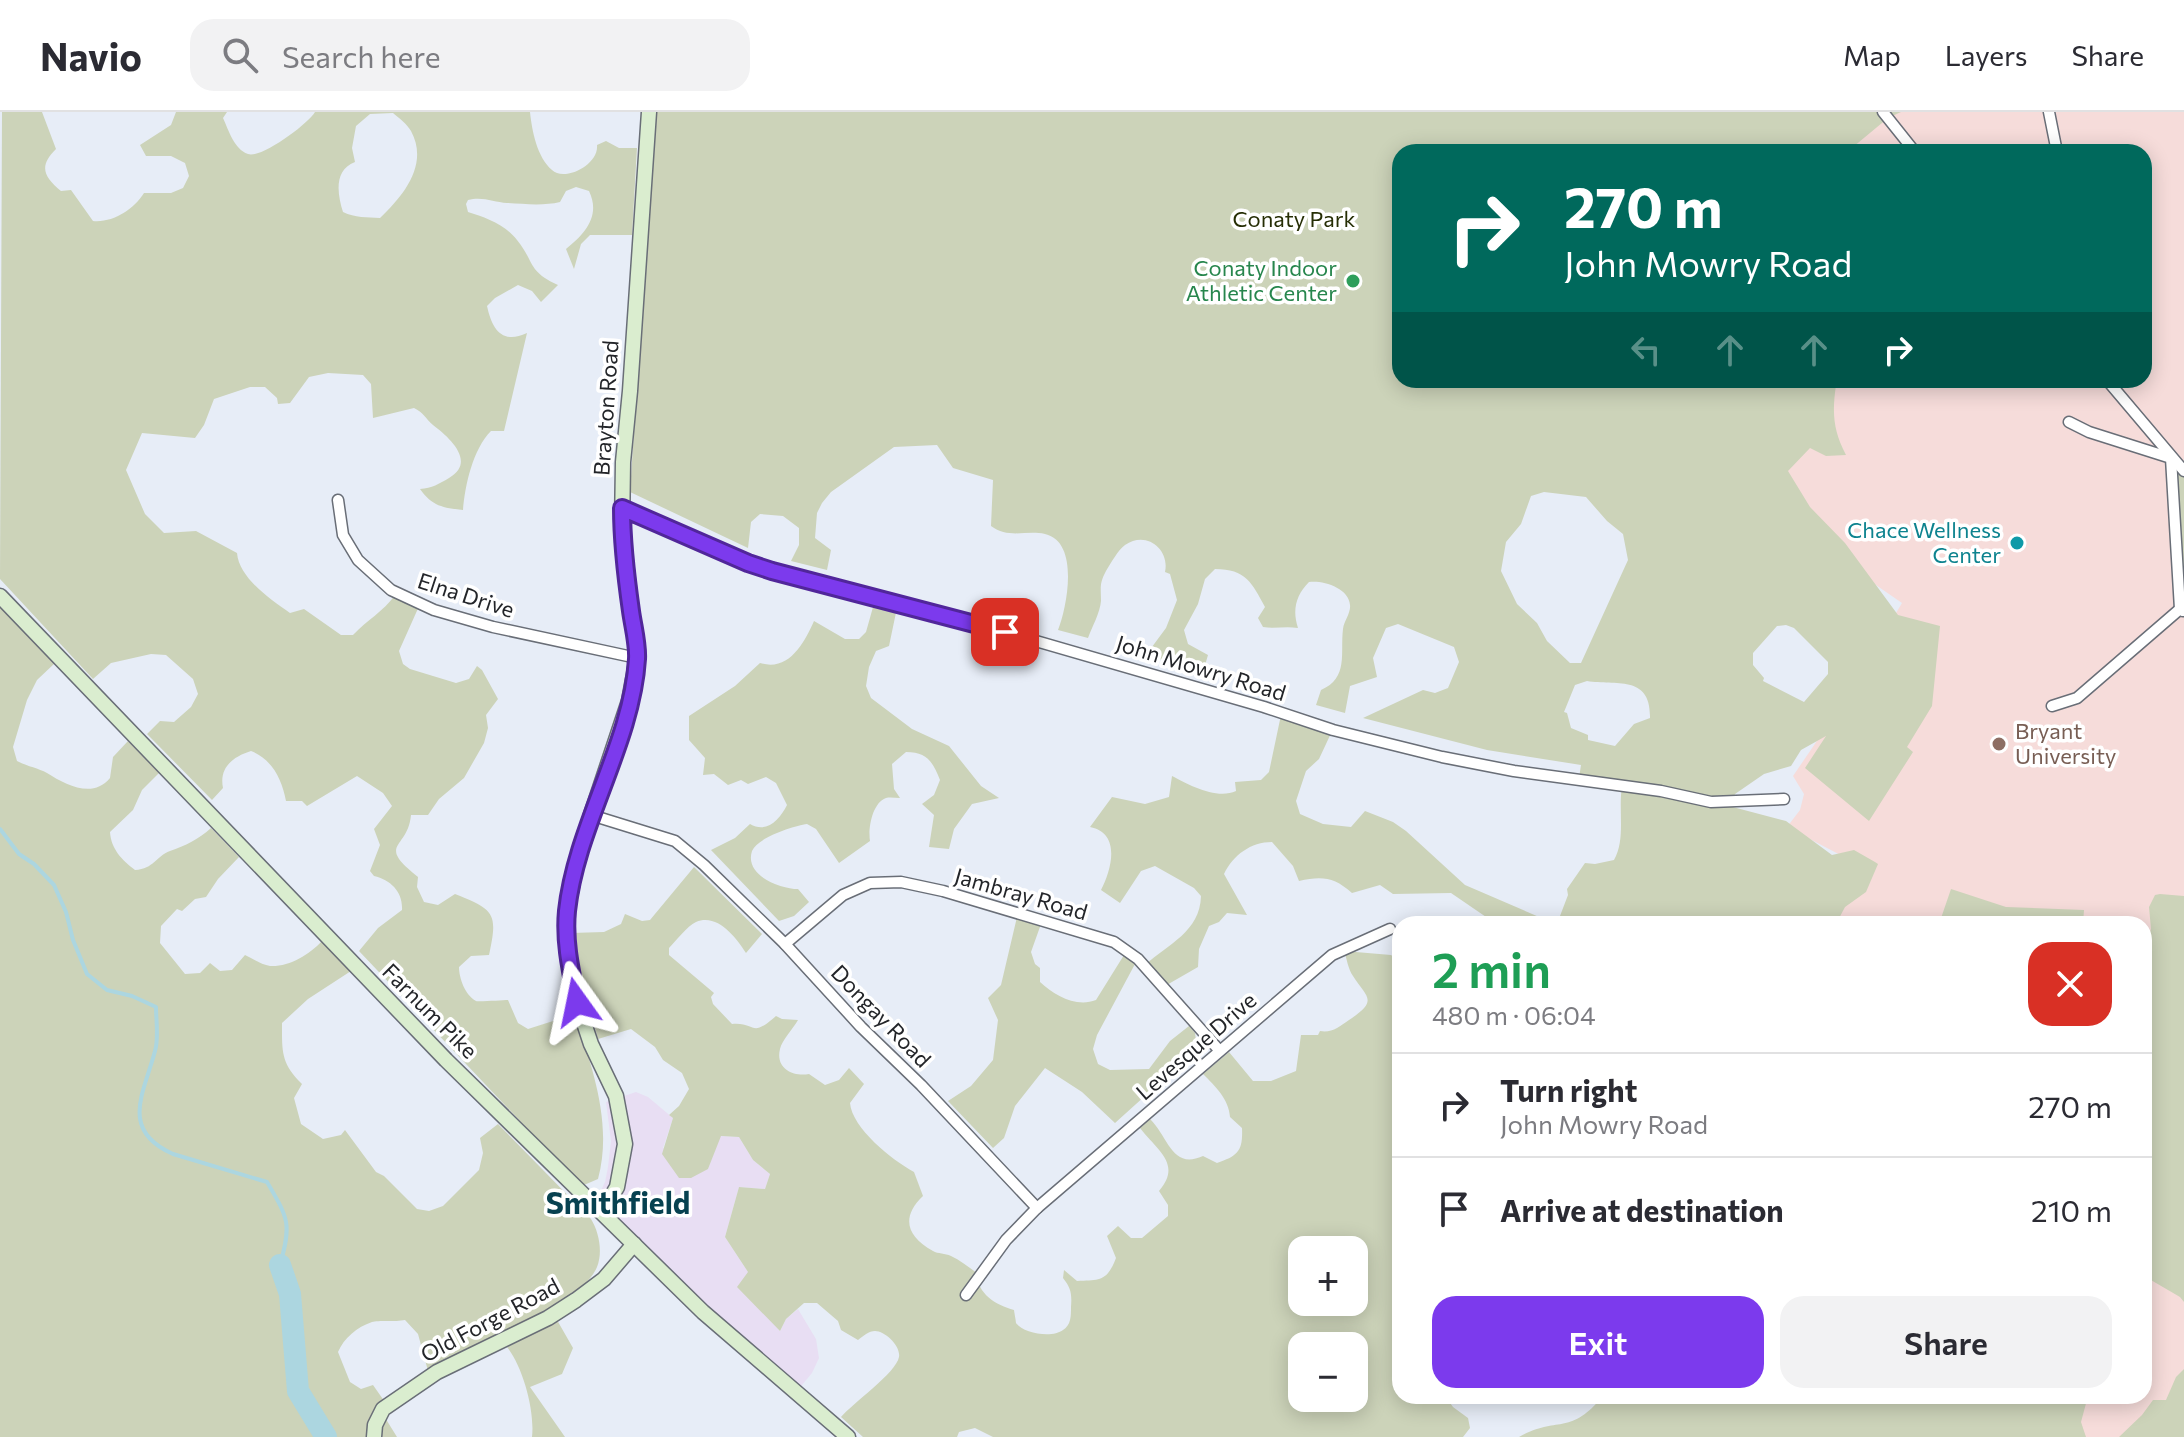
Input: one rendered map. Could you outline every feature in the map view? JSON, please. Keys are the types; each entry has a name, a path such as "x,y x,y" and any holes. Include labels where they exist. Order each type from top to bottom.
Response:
{"street":[{"name":"Brayton Road","path":"603,1211 617,1187 625,1144 616,1096 591,1044 577,1002 568,957 567,912 591,815 626,713 637,658 624,561 623,462 649,112"},
{"path":"1883,112 1909,144"},
{"path":"2049,112 2055,144"},
{"path":"2114,388 2184,471"},
{"path":"2069,422 2089,432 2171,458"},
{"path":"2052,706 2077,698 2182,611 2171,458"},
{"name":"Elna Drive","path":"338,500 343,535 358,560 391,590 434,610 493,627 637,658"},
{"name":"John Mowry Road","path":"622,508 748,563 795,579 1005,632 1348,734 1514,771 1661,791 1711,802 1784,799"},
{"name":"Farnum Pike","path":"0,596 435,1049 703,1312 848,1437"},
{"name":"Dongay Road","path":"591,815 675,841 704,865 785,944 1037,1208"},
{"name":"Jambray Road","path":"785,944 843,895 870,883 901,882 943,891 1114,942 1138,959 1219,1050"},
{"name":"Levesque Drive","path":"1037,1208 1332,955 1390,929"},
{"path":"966,1295 1006,1240 1037,1208"},
{"name":"Old Forge Road","path":"374,1437 378,1416 392,1403 437,1372 548,1318 576,1300 604,1279 634,1244"}],"shaded area":[{"name":"Bryant University","path":"1099,112 2184,112 2184,1430 2175,1437 1906,1437 1930,1404 2152,1404 2152,916 1824,916 1869,870 1787,827 1800,810 1804,794 1793,776 1836,713 1902,603 1693,459 1388,476"},
{"path":"636,1092 648,1097 673,1118 663,1148 708,1169 720,1136 739,1137 753,1160 770,1174 765,1189 739,1187 725,1237 780,1331 786,1319 798,1309 816,1339 819,1358 812,1373 797,1391 592,1209 605,1182 608,1167 611,1141 606,1102"}],"green space":[{"path":"2,112 42,112 56,149 45,166 47,176 61,191 71,190 93,221 108,220 122,214 144,193 171,193 183,188 189,176 185,163 171,156 146,156 140,145 171,125 176,112 227,112 223,118 230,134 239,148 248,154 273,146 315,112 530,112 539,151 552,170 564,174 587,165 597,145 606,141 619,148 637,148 632,235 590,235 581,244 574,269 566,249 589,224 593,208 589,191 576,187 566,191 560,202 547,204 478,199 468,200 466,204 468,212 507,230 536,270 558,285 541,302 532,291 518,285 487,306 492,322 500,333 511,337 527,333 504,431 491,431 479,447 468,479 463,510 438,505 420,489 439,484 457,472 461,465 458,450 414,408 373,418 371,384 363,375 328,373 309,377 290,403 278,404 277,398 265,387 250,387 214,399 195,438 142,433 126,470 145,514 164,533 196,531 237,553 243,571 250,580 290,613 304,609 341,635 353,635 396,594 420,604 399,651 403,664 456,683 469,679 477,666 482,670 498,699 486,715 488,728 484,743 464,778 439,799 428,815 411,815 396,852 405,866 418,877 417,887 424,902 438,905 455,894 478,904 490,915 493,930 489,955 471,956 459,967 463,986 472,998 476,1001 508,1000 518,1023 528,1029 575,1014 594,1075 602,1116 602,1158 598,1179 584,1185 575,1179 359,951 378,928 402,910 395,888 370,871 380,845 374,829 392,806 383,793 357,776 307,806 302,801 286,801 275,772 265,760 251,751 228,764 223,775 223,788 212,800 147,734 160,721 174,722 191,707 198,694 193,679 166,655 151,654 111,663 93,679 0,579","holes":["393,113 409,128 416,143 417,155 411,178 398,199 380,218 343,212 339,197 340,176 355,162 352,148 356,126 370,114"]},
{"name":"Conaty Park","path":"655,112 1901,112 1888,118 1857,144 1392,144 1392,388 1836,388 1835,421 1846,455 1826,456 1810,448 1788,471 1810,507 1845,543 1898,615 1940,626 1932,706 1907,747 1913,752 1869,821 1805,768 1826,736 1801,750 1791,766 1764,774 1735,794 1729,806 1786,821 1832,855 1854,850 1878,864 1866,892 1845,907 1840,916 1560,916 1568,895 1567,889 1585,863 1614,860 1618,852 1622,786 1579,778 1581,765 1487,750 1363,718 1423,690 1435,693 1448,688 1459,662 1454,647 1398,624 1386,628 1373,658 1377,677 1350,686 1345,713 1316,705 1321,690 1336,679 1339,672 1349,599 1328,584 1309,582 1296,603 1298,628 1263,627 1258,618 1265,607 1252,584 1234,572 1215,569 1205,579 1198,604 1184,630 1188,644 1208,655 1203,672 1146,655 1166,628 1177,600 1170,574 1165,572 1166,564 1160,549 1141,540 1125,545 1104,575 1098,615 1088,638 1058,630 1065,606 1068,576 1063,549 1056,539 1045,534 1004,532 991,526 993,480 953,468 937,445 894,447 831,492 817,513 815,538 831,550 827,570 791,561 799,545 799,528 783,516 760,514 751,522 748,548 630,492","holes":["1544,492 1586,497 1623,534 1628,560 1581,663 1570,663 1547,641 1537,623 1517,604 1501,571 1506,542 1521,524 1531,496","1777,626 1794,628 1828,662 1828,674 1804,702 1763,681 1764,678 1753,665 1753,653","1587,681 1620,683 1638,688 1645,694 1650,718 1634,724 1615,746 1588,740 1588,735 1571,728 1564,712 1575,685"]},
{"path":"2171,458 2184,471 2184,613"},
{"path":"875,600 898,603 889,646 876,651 869,667 866,686 871,698 912,729 949,746 981,786 999,798 972,804 954,829 949,849 929,847 934,815 922,804 934,795 940,780 928,759 906,752 892,764 894,789 900,798 888,798 877,805 872,817 870,841 839,863 816,829 807,824 777,833 761,841 752,851 753,867 759,874 774,884 798,889 809,902 794,916 779,921 711,850 735,838 750,824 762,827 772,824 787,805 776,783 766,777 748,784 741,780 728,785 714,774 703,775 705,758 689,740 689,716 735,686 760,663 779,663 794,654 814,621 845,639 859,639 866,632"},
{"path":"0,605 55,663 37,680 27,700 13,747 17,761 79,788 96,788 110,778 113,757 128,741 159,773 142,790 133,810 110,832 112,844 122,858 135,870 141,869 165,853 197,839 211,828 239,857 206,897 195,899 182,911 177,909 161,926 160,943 185,974 200,973 210,963 220,971 232,970 245,955 277,966 305,955 322,941 351,971 308,999 282,1023 284,1056 290,1070 302,1084 294,1098 301,1124 323,1139 341,1135 345,1130 376,1172 417,1209 429,1211 443,1206 479,1170 483,1153 480,1138 498,1124 594,1224 600,1255 597,1267 587,1282 547,1312 522,1326 428,1371 418,1334 405,1320 372,1322 347,1338 338,1352 350,1382 361,1389 373,1385 387,1405 384,1416 397,1437 0,1437"},
{"path":"1281,715 1333,729 1319,759 1306,771 1296,801 1300,814 1323,824 1351,827 1365,811 1393,822 1465,885 1537,916 1485,916 1451,893 1393,894 1380,885 1352,893 1327,879 1299,881 1293,866 1272,842 1257,844 1232,861 1224,874 1247,915 1227,913 1219,922 1209,926 1199,949 1198,967 1165,986 1145,965 1189,928 1195,919 1201,896 1194,888 1155,866 1141,871 1120,903 1101,890 1111,862 1110,844 1106,836 1090,827 1112,797 1145,804 1169,797 1172,776 1220,794 1236,791 1235,782 1261,780 1269,772"},
{"path":"694,867 762,934 746,953 726,928 704,920 685,930 669,948 669,955 714,993 711,997 713,1004 732,1024 757,1028 776,1016 798,1020 780,1049 780,1062 787,1070 809,1074 825,1085 839,1080 849,1068 864,1084 850,1103 858,1123 895,1160 914,1172 923,1196 911,1211 912,1233 933,1251 949,1255 977,1273 984,1293 994,1302 1014,1310 1016,1323 1020,1327 1046,1334 1063,1330 1070,1320 1071,1295 1063,1278 1064,1270 1077,1281 1102,1278 1116,1258 1107,1236 1118,1226 1131,1238 1142,1238 1168,1216 1168,1205 1159,1191 1166,1181 1168,1165 1140,1128 1150,1119 1172,1150 1184,1159 1203,1156 1217,1163 1230,1158 1240,1147 1242,1128 1230,1117 1224,1099 1203,1074 1229,1052 1253,1081 1271,1081 1296,1071 1301,1035 1318,1035 1320,1031 1335,1029 1367,1003 1366,994 1350,970 1344,951 1391,955 1392,1404 1451,1404 1468,1418 1470,1428 1463,1437 993,1437 975,1428 959,1432 957,1437 863,1437 841,1417 896,1364 899,1353 895,1344 875,1331 858,1340 841,1330 838,1321 817,1303 804,1303 786,1319 780,1331 737,1287 748,1272 725,1237 739,1187 765,1189 770,1174 753,1160 739,1137 721,1136 708,1169 691,1178 679,1178 662,1154 673,1118 669,1115 679,1106 689,1089 682,1073 663,1060 655,1047 631,1029 598,1039 571,933 604,932 621,924 625,914 642,921 650,920"},
{"path":"1951,889 2006,907 2084,910 2084,916 1942,916"},
{"path":"2155,895 2184,896 2184,1302 2152,1281 2152,916 2149,907"},
{"path":"1017,917 1041,924 1031,952 1040,968 1040,982 1066,999 1081,1002 1096,1000 1124,955 1135,964 1097,1035 1093,1049 1098,1064 1110,1070 1149,1069 1170,1041 1189,1026 1195,1033 1197,1049 1115,1123 1082,1092 1045,1068 1015,1106 1004,1138 993,1148 948,1101 971,1086 993,1060 998,1020 988,998 1001,985"},
{"path":"557,1320 573,1348 562,1374 530,1387 565,1437 532,1437 527,1390 507,1347"},
{"path":"2184,1369 2184,1437 2119,1437 2153,1400 2166,1400 2176,1377"},
{"path":"1596,1404 2086,1404 2081,1422 2086,1437 1519,1437 1572,1421"}],"waterway":[{"path":"0,829 19,854 34,864 54,885 87,974 107,990 132,996 156,1007 156,1046 140,1109 146,1134 173,1154 267,1182 286,1221 286,1239 280,1265"},
{"path":"280,1265 290,1294 298,1391 326,1437"}],"place":[{"name":"Conaty Indoor Athletic Center","path":"1353,281"},
{"name":"Chace Wellness Center","path":"2017,543"},
{"name":"Bryant University","path":"1999,744"}],"district":[{"name":"Smithfield","path":"618,1204"}],"route":[{"path":"577,1002 568,957 567,912 591,815 629,701 637,658 624,561 622,508 748,563 795,579 1005,632"}]}
